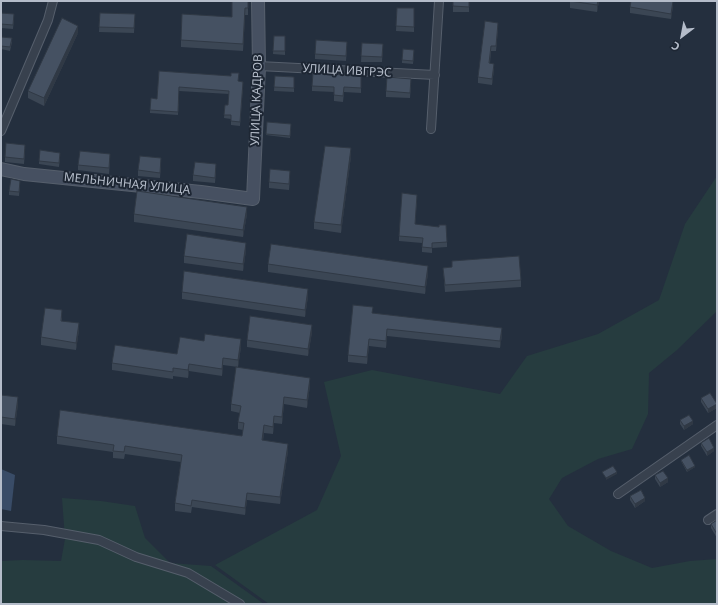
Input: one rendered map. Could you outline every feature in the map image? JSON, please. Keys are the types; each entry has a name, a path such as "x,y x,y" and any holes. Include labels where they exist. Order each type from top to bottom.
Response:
{"street":[{"path":"1,131 48,20 53,1"},
{"name":"УЛИЦА КАДРОВ","path":"253,199 259,66 258,1"},
{"path":"431,129 439,1"},
{"name":"УЛИЦА ИВГРЭС","path":"259,66 435,75"},
{"name":"МЕЛЬНИЧНАЯ УЛИЦА","path":"1,169 24,174 201,192 253,199"},
{"path":"618,494 717,425"},
{"path":"708,520 717,514"},
{"path":"1,526 44,530 99,540 136,557 188,574 240,604"}],"green space":[{"path":"717,176 717,311 677,350 649,373 648,414 632,449 598,459 562,478 549,499 568,526 611,551 652,568 690,561 717,559 717,604 269,604 215,565 317,510 341,456 324,382 372,370 500,394 527,356 598,334 659,300 685,224"},
{"path":"62,498 101,501 135,506 145,538 170,563 211,566 264,604 1,604 1,561 61,561 65,539"}],"water":[{"path":"1,469 15,475 11,511 1,509"}],"building":[{"path":"232,1 248,1 248,8 245,8 243,44 181,40 182,14 232,17"},
{"path":"453,1 469,1 469,7 453,6"},
{"path":"570,1 598,1 597,5"},
{"path":"631,1 673,1 671,14 630,7"},
{"path":"397,8 414,8 414,27 396,26"},
{"path":"1,13 14,14 13,25 1,24"},
{"path":"100,13 135,14 134,28 99,27"},
{"path":"62,18 78,26 44,98 28,91"},
{"path":"485,21 498,23 496,46 491,46 489,63 494,64 492,79 478,77"},
{"path":"274,36 285,36 285,51 273,51"},
{"path":"1,37 12,38 10,47 1,46"},
{"path":"316,40 347,42 346,56 315,54"},
{"path":"362,43 383,44 382,57 361,56"},
{"path":"403,49 414,50 413,61 402,60"},
{"path":"159,71 231,76 231,73 239,73 238,81 243,82 240,122 231,121 231,115 224,115 225,105 228,105 229,91 179,87 178,112 150,110 151,98 157,99"},
{"path":"313,73 361,76 361,88 344,87 343,96 334,95 334,87 312,86"},
{"path":"275,76 294,77 294,88 274,87"},
{"path":"387,77 411,79 410,93 386,91"},
{"path":"267,122 291,124 290,136 266,134"},
{"path":"6,143 25,145 24,159 5,157"},
{"path":"325,146 351,148 341,225 314,222"},
{"path":"40,150 60,153 59,163 39,161"},
{"path":"80,151 110,154 109,168 78,165"},
{"path":"140,156 161,158 160,173 138,170"},
{"path":"195,162 216,164 215,178 193,175"},
{"path":"270,169 290,171 289,184 269,182"},
{"path":"11,179 20,181 19,192 9,191"},
{"path":"137,191 247,207 243,230 134,214"},
{"path":"402,193 417,195 415,224 439,227 439,225 446,225 447,242 432,243 432,248 422,247 423,238 399,236"},
{"path":"187,234 246,243 243,264 184,256"},
{"path":"271,244 428,266 425,287 268,264"},
{"path":"519,256 521,280 445,285 443,268 452,267 452,261"},
{"path":"184,271 308,289 305,310 182,292"},
{"path":"353,305 373,307 372,313 502,328 500,341 387,329 386,341 369,339 367,357 348,355"},
{"path":"45,308 62,310 61,321 79,323 76,343 41,337"},
{"path":"250,316 312,325 308,349 247,340"},
{"path":"205,334 241,339 238,360 223,358 222,369 189,364 188,370 173,368 173,372 112,363 115,345 177,354 180,337 204,341"},
{"path":"236,367 310,378 307,400 284,397 282,417 274,416 273,427 264,425 262,440 288,444 280,497 247,493 245,508 192,500 191,506 175,503 182,455 125,446 124,452 113,451 114,445 57,436 60,410 242,436 244,423 238,422 241,406 231,404"},
{"path":"710,393 717,404 708,409 701,398"},
{"path":"1,395 18,397 15,419 1,417"},
{"path":"689,415 693,421 684,426 680,420"},
{"path":"709,438 714,448 707,452 701,443"},
{"path":"689,455 695,466 687,470 681,460"},
{"path":"613,466 617,472 606,478 602,472"},
{"path":"663,471 668,478 660,483 655,475"},
{"path":"641,490 645,498 635,504 630,496"},
{"path":"717,520 717,534 711,524"}]}
